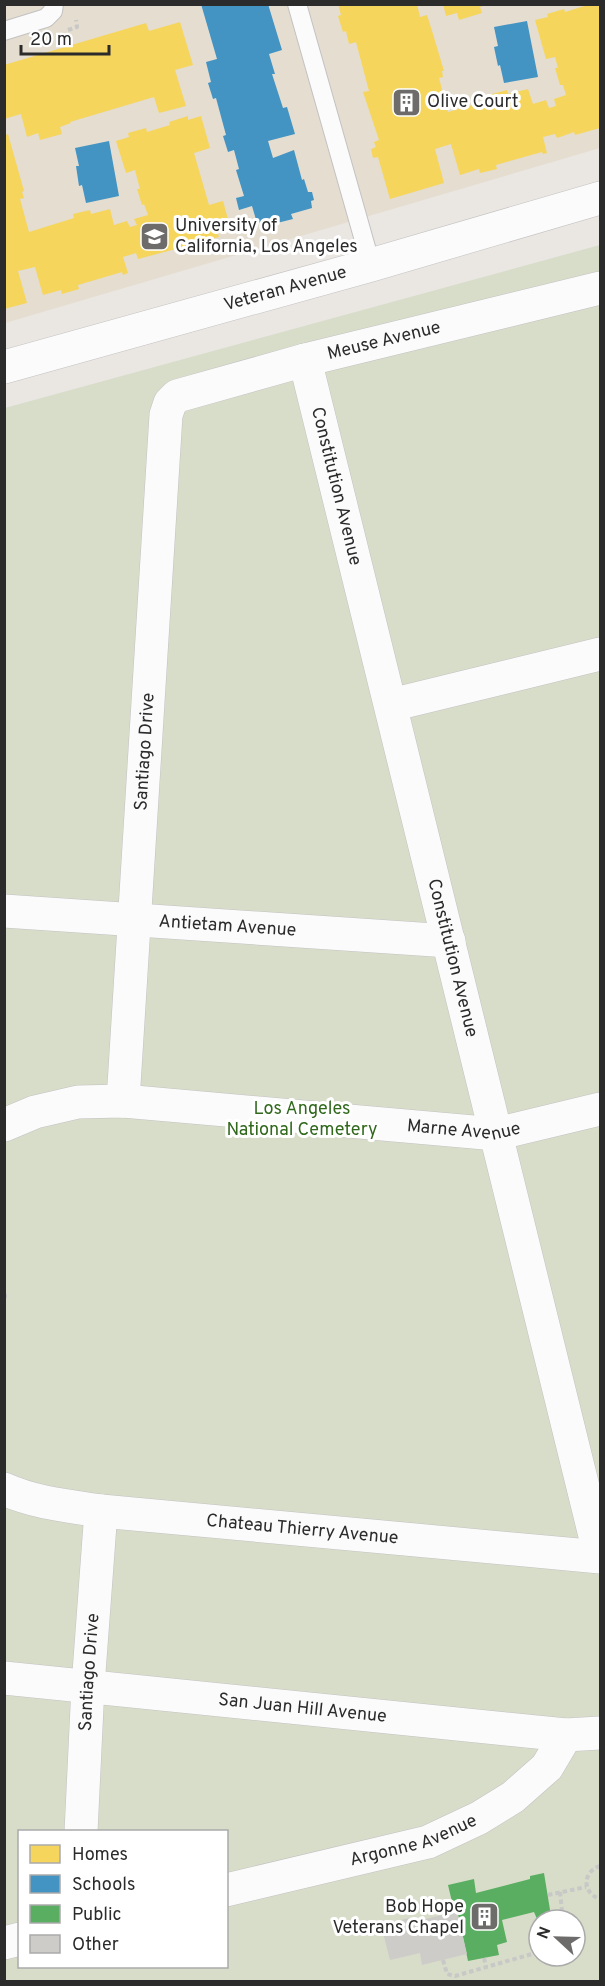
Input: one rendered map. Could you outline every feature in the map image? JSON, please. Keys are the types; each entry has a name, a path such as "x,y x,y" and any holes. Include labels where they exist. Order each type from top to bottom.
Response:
{"street":[{"name":"Veteran Avenue","path":"4,367 371,265 600,198"},
{"name":"Meuse Avenue","path":"170,403 177,396 305,360 600,288"},
{"name":"Constitution Avenue","path":"305,360 600,1557"},
{"name":"Santiago Drive","path":"123,1101 166,415 170,403"},
{"path":"391,705 600,654"},
{"name":"Antietam Avenue","path":"4,911 448,941"},
{"name":"Marne Avenue","path":"4,1125 35,1112 78,1102 123,1101 496,1134 600,1109"},
{"name":"Chateau Thierry Avenue","path":"4,1489 46,1503 101,1511 600,1557"},
{"name":"Santiago Drive","path":"81,1830 88,1686 101,1511"},
{"name":"San Juan Hill Avenue","path":"4,1678 566,1735 600,1733"},
{"name":"Argonne Avenue","path":"228,1890 428,1842 479,1818 513,1797 547,1767 566,1735"}],"lane":[{"path":"4,31 46,18 53,11 54,4"},
{"path":"297,4 371,265"}],"path":[{"path":"600,1866 587,1876 586,1887 593,1896 600,1899"},
{"path":"548,1895 586,1887"},
{"path":"560,1892 562,1908"},
{"path":"443,1960 451,1976 527,1955"},
{"path":"484,1958 486,1967"}],"shaded area":[{"name":"University of California, Los Angeles","path":"5,5 600,5 600,148 5,323"}],"green space":[{"name":"Los Angeles National Cemetery","path":"600,245 600,1981 5,1982 5,408"}],"building: Homes":[{"name":"Olive Court","path":"338,4 417,4 420,17 427,15 444,71 442,71 443,77 439,78 448,112 493,99 492,94 507,90 508,94 528,89 533,104 546,100 549,108 556,106 554,99 566,95 555,68 558,68 555,57 546,59 535,20 548,17 547,14 564,9 565,12 591,4 600,4 600,128 575,135 574,132 557,138 555,134 543,137 547,153 542,152 496,165 497,169 480,173 479,169 460,175 451,144 435,149 444,183 390,199 378,157 373,158 371,149 376,147 374,142 379,140 363,92 369,91 356,42 349,44 346,31 343,32 338,16 341,15"},
{"path":"443,4 485,5 480,7 482,13 459,20 457,13 446,16"},
{"path":"180,22 193,65 175,70 186,106 159,113 154,97 70,122 60,127 62,134 40,140 38,133 27,137 21,114 4,119 4,65 146,23 149,31"},
{"path":"188,116 188,120 201,116 210,148 194,153 209,205 223,201 231,230 218,234 219,237 199,242 200,246 185,251 183,247 138,259 136,253 123,257 128,273 123,275 122,272 78,285 79,289 62,294 61,290 43,295 35,267 18,271 27,303 4,309 4,135 8,134 24,191 22,192 24,198 20,199 29,232 74,218 73,214 90,210 91,214 110,209 114,225 127,221 130,227 137,225 134,219 148,215 137,189 140,189 135,170 126,173 116,141 129,137 128,133 146,128 147,132 170,125 169,122"}],"building: Schools":[{"path":"201,4 268,4 282,50 269,54 275,74 272,74 283,108 287,107 295,134 268,141 273,158 294,150 302,180 304,179 308,192 312,192 314,200 311,201 312,208 291,214 293,219 277,223 275,218 257,223 252,206 239,210 236,198 244,196 236,170 239,169 234,150 228,152 216,98 213,99 208,83 211,82 206,62 217,59"},
{"path":"527,21 538,77 504,83 494,47 498,46 494,27"},
{"path":"109,141 119,196 86,203 82,185 79,186 76,166 79,166 75,148"}],"building: Public":[{"name":"Bob Hope Veterans Chapel","path":"544,1873 550,1908 527,1908 527,1914 502,1920 507,1942 497,1945 499,1955 468,1961 456,1905 453,1906 448,1885 474,1879 476,1893 530,1879 530,1876"}],"building: Other":[{"path":"457,1911 467,1954 422,1965 420,1953 390,1960 381,1925 413,1917 414,1922"}],"place":[{"name":"Olive Court","path":"406,102"},
{"name":"University of California, Los Angeles","path":"154,236"},
{"name":"Bob Hope Veterans Chapel","path":"485,1917"}]}
